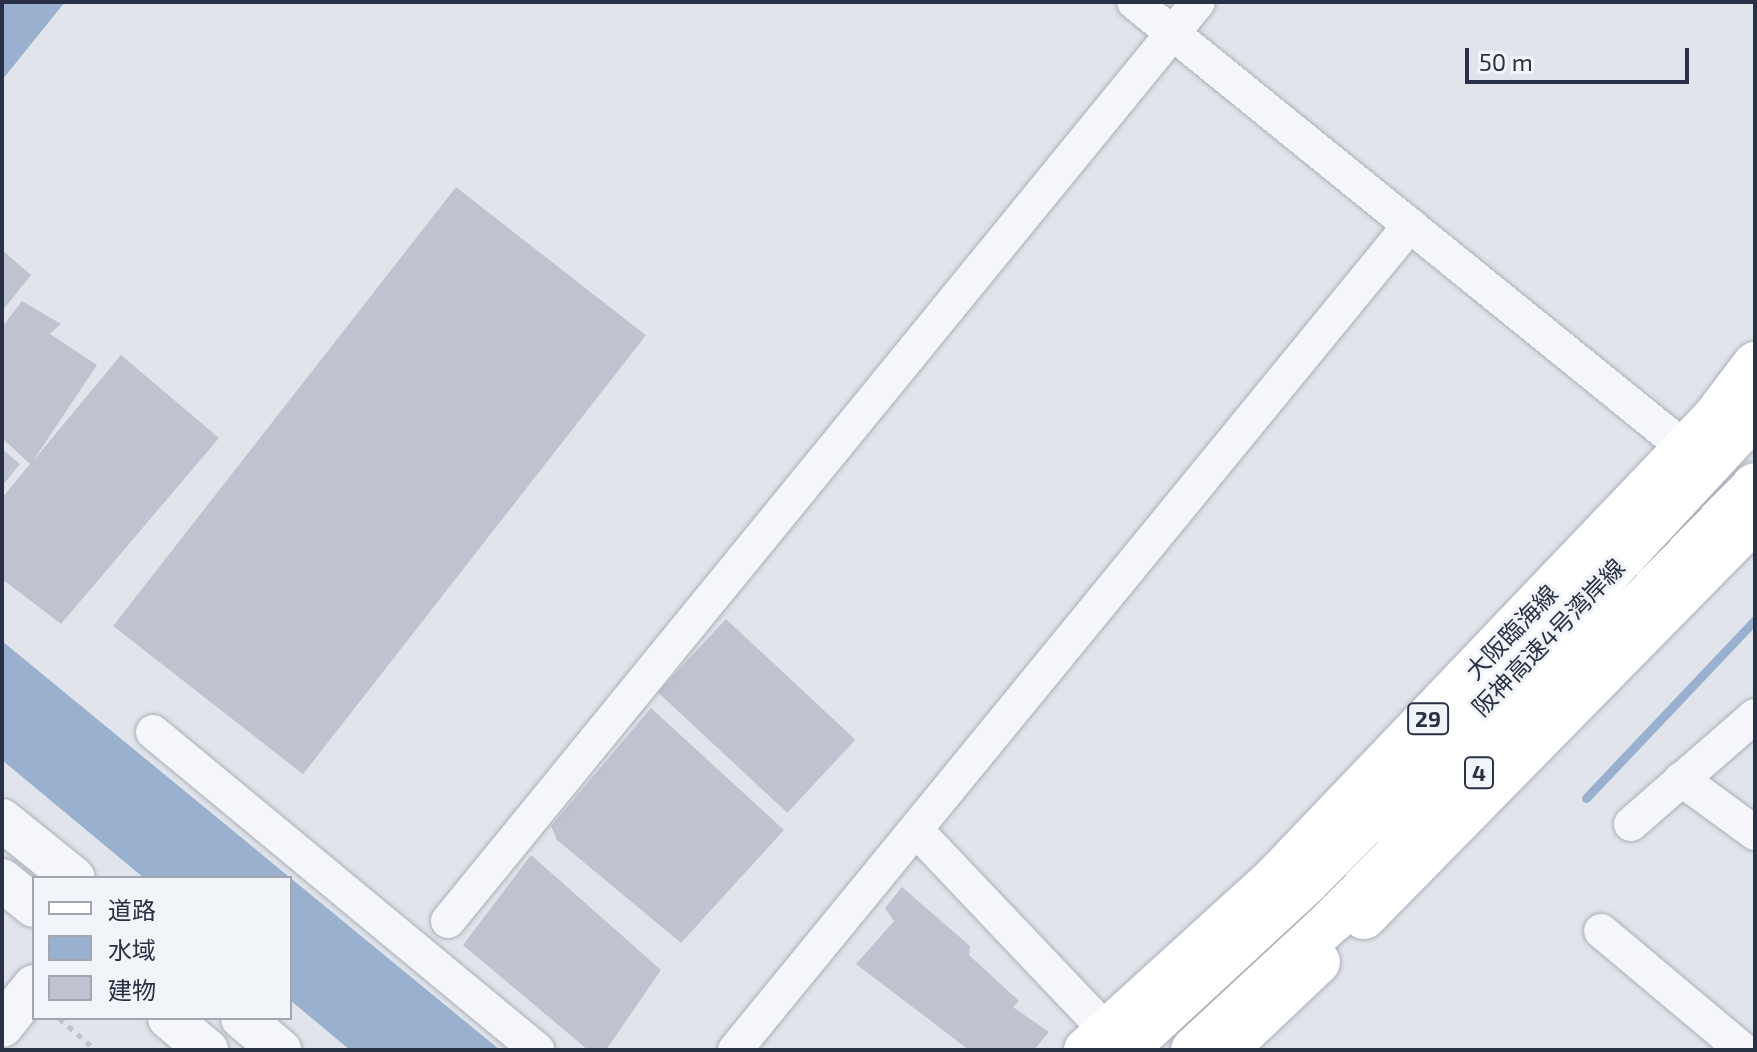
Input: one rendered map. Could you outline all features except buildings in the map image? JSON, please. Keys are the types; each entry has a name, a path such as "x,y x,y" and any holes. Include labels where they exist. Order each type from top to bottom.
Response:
{"main road":[{"path":"1697,438 1755,364"},
{"name":"大阪臨海線","path":"1106,1044 1273,880 1697,438 1755,373"},
{"name":"阪神高速4号湾岸線","path":"1106,1044 1307,882 1498,691 1755,415"},
{"name":"阪神高速4号湾岸線","path":"1193,1050 1510,742 1755,485"},
{"path":"1225,1050 1435,848 1755,519"}],"street":[{"path":"1134,2 1410,225 1697,438"},
{"path":"448,921 1198,2"},
{"path":"735,1050 1410,225"},
{"path":"1631,824 1755,716"},
{"path":"153,732 537,1050"},
{"path":"1681,779 1755,833"},
{"path":"2,820 72,876"},
{"path":"916,830 1106,1044"},
{"path":"2,880 32,904"},
{"path":"1601,931 1743,1050"},
{"path":"2,1026 32,988"},
{"path":"171,1020 207,1050"},
{"path":"244,1020 280,1050"}],"path":[{"path":"61,1020 96,1050"}],"water":[{"path":"2,2 65,2 2,80"},
{"path":"2,641 288,876 142,876 2,760"},
{"path":"292,879 500,1050 350,1050 292,1002"}],"waterway":[{"path":"1586,798 1755,620"}]}
